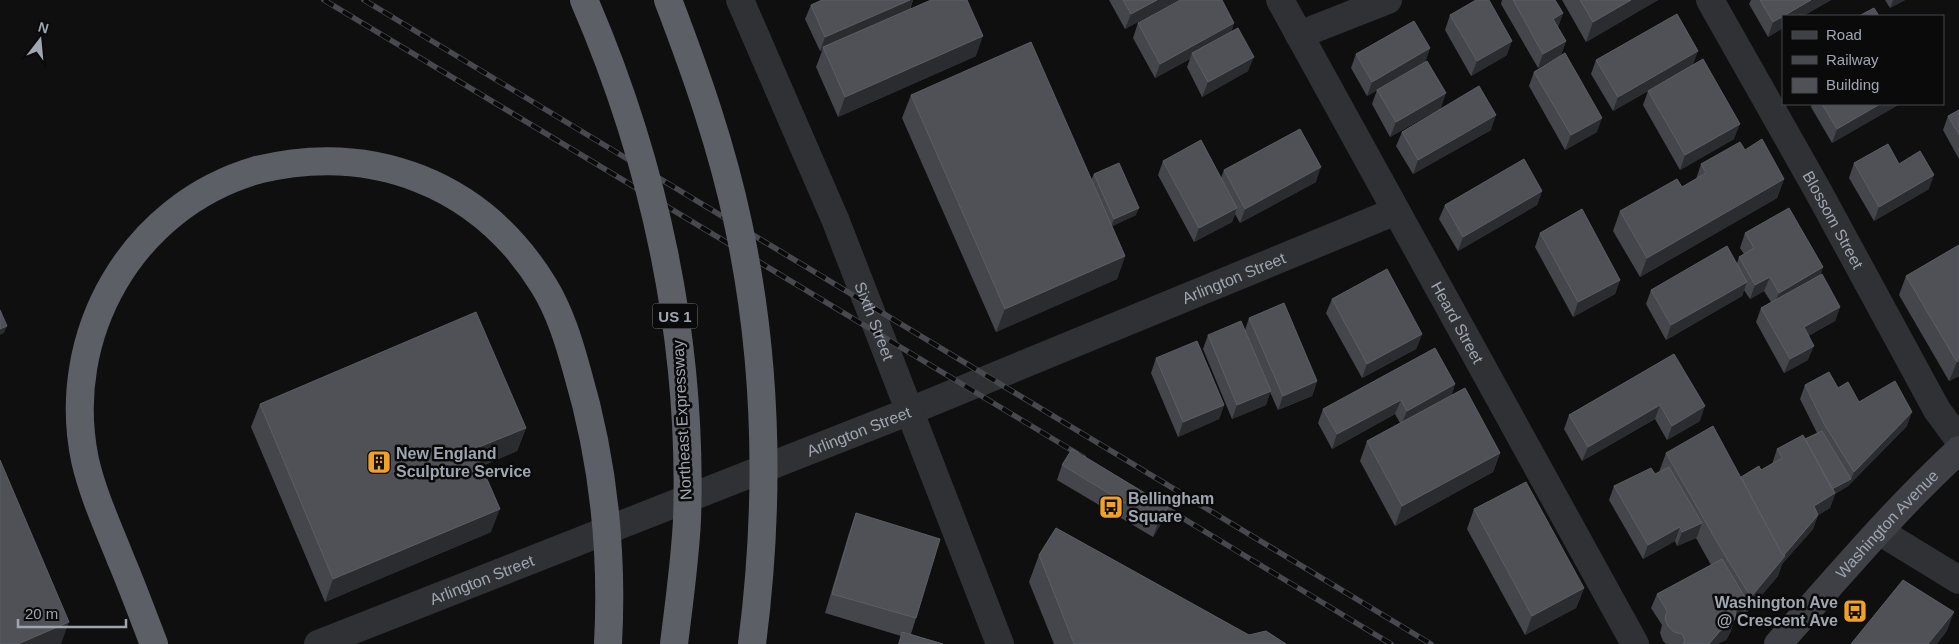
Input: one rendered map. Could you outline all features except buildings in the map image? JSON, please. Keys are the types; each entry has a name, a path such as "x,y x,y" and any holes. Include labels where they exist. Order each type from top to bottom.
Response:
{"highway":[{"name":"Northeast Expressway","path":"584,0 615,80 637,144 654,203 668,266 678,330 687,456 687,511 674,644"},
{"path":"668,0 704,96 723,160 738,223 751,291 761,390 764,474 761,560 752,644"},
{"path":"154,644 99,506 91,482 80,426 80,395 83,366 95,322 104,300 123,268 158,226 185,205 224,182 257,170 292,163 327,160 360,163 401,172 457,196 493,225 522,256 544,286 554,306 572,355 589,415 602,492 607,536 609,579 608,644"}],"main road":[{"name":"Washington Avenue","path":"1778,644 1879,531 1930,477 1959,450"}],"street":[{"name":"Sixth Street","path":"740,0 825,194 1000,644"},
{"name":"Heard Street","path":"1280,0 1635,644"},
{"path":"1299,35 1388,0"},
{"name":"Blossom Street","path":"1710,0 1823,200 1938,410 1959,440"},
{"name":"Arlington Street","path":"318,644 910,411 1396,211"},
{"path":"1879,531 1959,580"}],"railway":[{"path":"324,0 1083,457"},
{"path":"364,0 1431,644"},
{"path":"1156,502 1391,644"}],"place":[{"name":"New England Sculpture Service","path":"379,462"},
{"name":"Bellingham Square","path":"1111,507"},
{"name":"Washington Ave @ Crescent Ave","path":"1855,611"}]}
